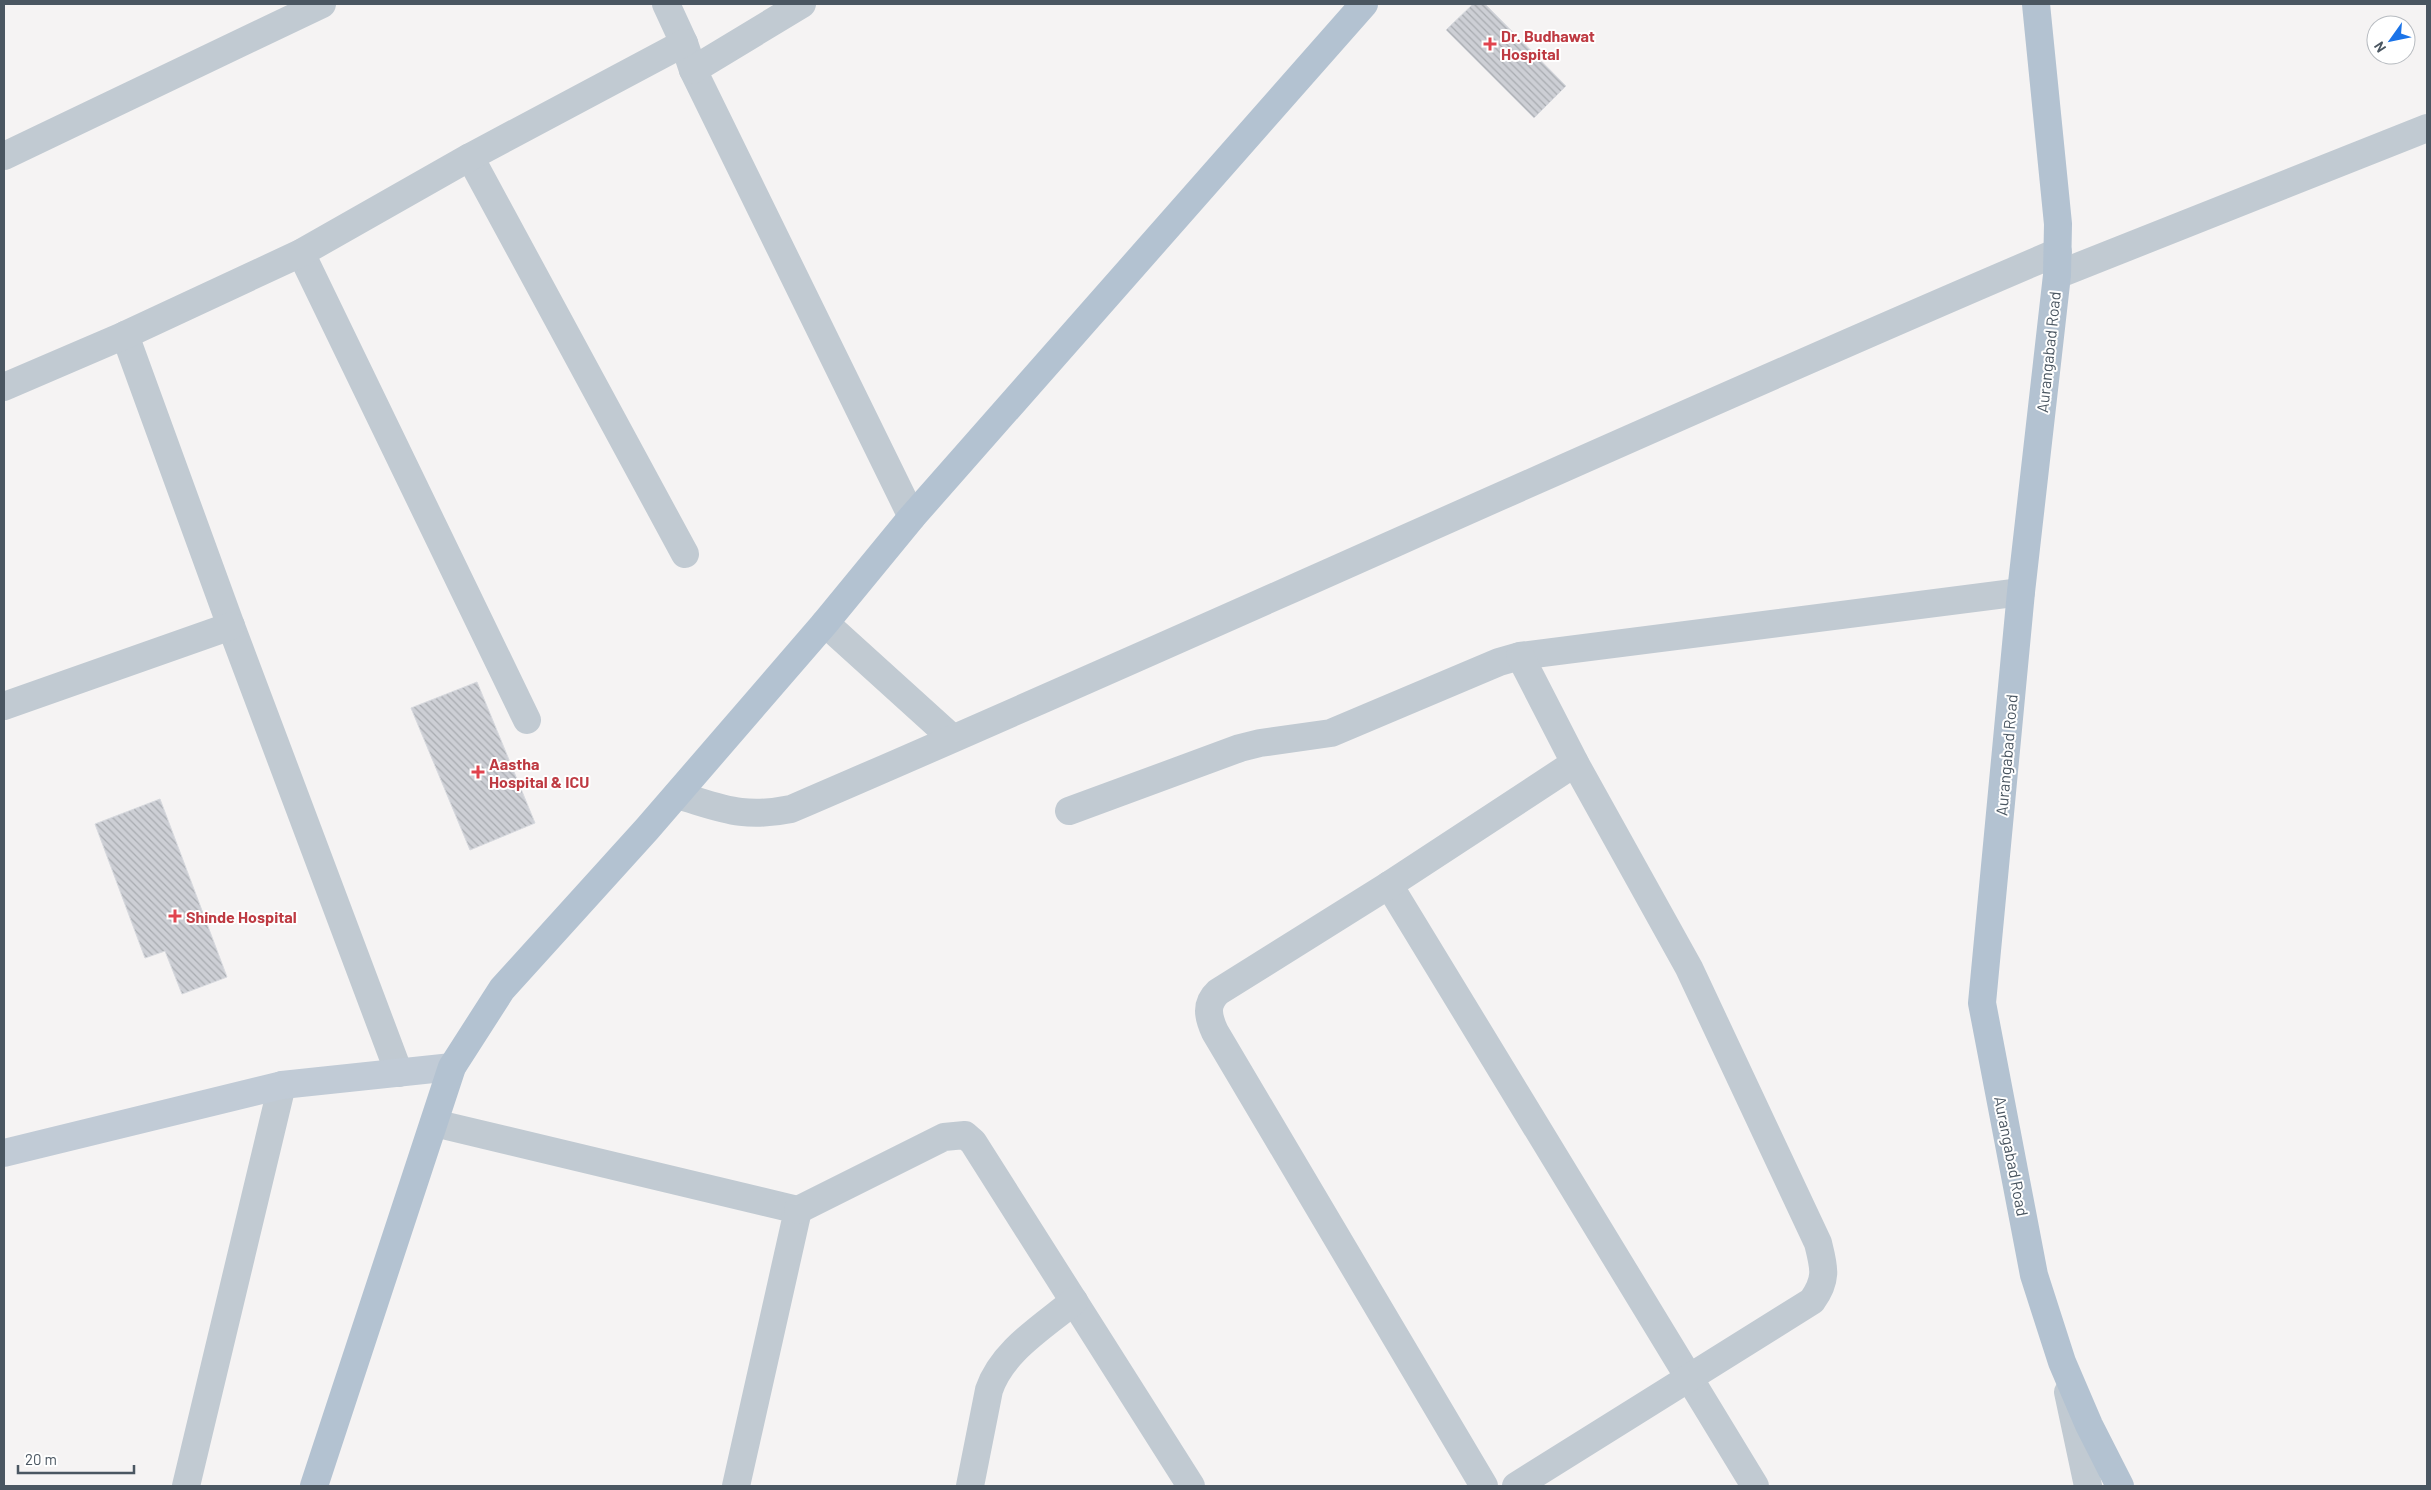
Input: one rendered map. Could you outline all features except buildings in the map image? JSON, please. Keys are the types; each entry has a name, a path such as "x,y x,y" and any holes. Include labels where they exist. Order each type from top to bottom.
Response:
{"main road":[{"path":"314,1486 452,1067 502,989 676,795 825,623 912,517 1364,4"},
{"name":"Aurangabad Road","path":"2036,4 2058,224 2057,263 2021,592 1982,1003 2034,1275 2062,1362 2089,1426 2120,1486"}],"street":[{"path":"4,156 322,4"},
{"path":"666,4 684,43 693,70 912,517"},
{"path":"693,70 802,4"},
{"path":"4,387 125,335 301,253 470,157 684,43"},
{"path":"676,795 742,814 765,814 791,809 1457,516 1784,368 2057,263 2427,128"},
{"path":"470,157 685,554"},
{"path":"301,253 527,720"},
{"path":"125,335 231,626 399,1073"},
{"path":"1069,811 1240,748 1260,743 1331,733 1499,662 1520,656 2021,592"},
{"path":"825,623 952,738"},
{"path":"4,706 231,626"},
{"path":"1516,1486 1812,1301 1821,1288 1824,1270 1818,1243 1690,968 1575,763 1520,656"},
{"path":"1484,1486 1210,1021 1208,1008 1211,999 1218,992 1389,885 1575,763"},
{"path":"1389,885 1755,1486"},
{"path":"4,1153 282,1085 452,1067"},
{"path":"186,1486 282,1085"},
{"path":"434,1123 798,1210 944,1137 955,1134 964,1135 974,1142 1191,1486"},
{"path":"736,1486 798,1210"},
{"path":"970,1486 993,1376 1012,1352 1074,1301"},
{"path":"2062,1362 2088,1486"}],"place":[{"name":"Dr. Budhawat Hospital","path":"1490,44"},
{"name":"Aastha Hospital & ICU","path":"478,772"},
{"name":"Shinde Hospital","path":"175,916"}]}
